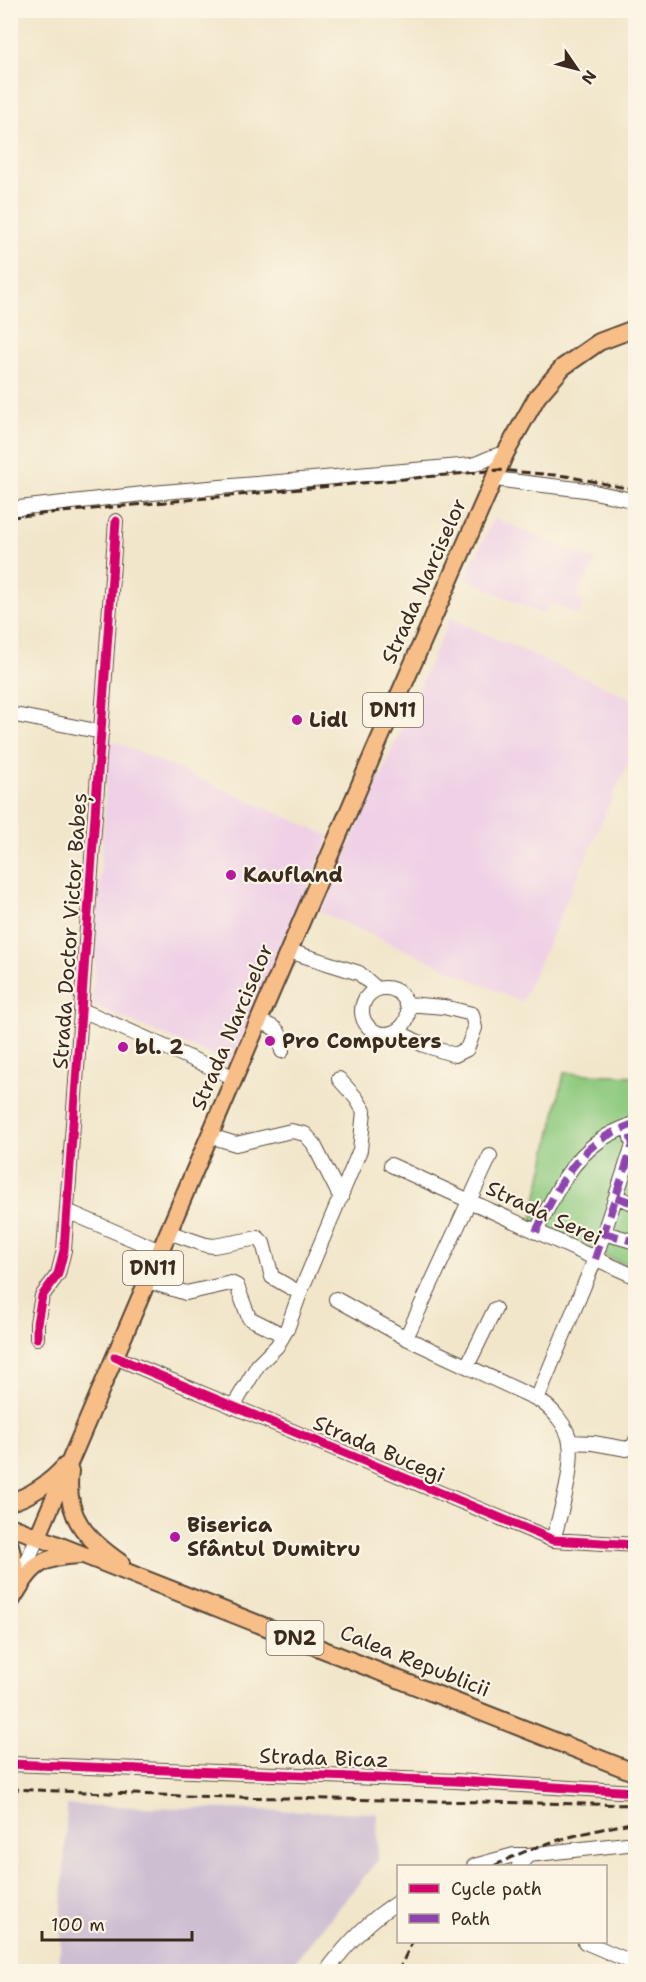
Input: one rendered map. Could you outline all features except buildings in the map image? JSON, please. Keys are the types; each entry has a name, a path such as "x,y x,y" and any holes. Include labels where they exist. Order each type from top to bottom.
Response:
{"main road":[{"name":"DN11","path":"496,475 530,408 558,372 586,350 611,337 636,328"},
{"name":"Strada Narciselor","path":"38,1536 496,475"},
{"name":"DN11","path":"10,1502 36,1491 50,1481 71,1459"},
{"name":"DN11","path":"71,1459 69,1492 76,1519 83,1531 111,1555 147,1579"},
{"name":"Calea Republicii","path":"10,1526 636,1773"},
{"path":"10,1545 15,1568 11,1602"},
{"path":"11,1602 35,1567 44,1561 65,1556 84,1555"}],"street":[{"path":"10,509 152,493 471,465 484,462 498,454 505,454"},
{"path":"496,475 636,501"},
{"name":"Strada Doctor Victor Babeș","path":"37,1338 42,1296 58,1274 64,1250 116,521"},
{"path":"10,714 102,732"},
{"path":"289,951 359,973 376,989"},
{"path":"396,1031 406,1019 407,1004 398,992 384,988 376,989 370,993 362,1006 364,1020 374,1031 381,1034 396,1031 424,1045 455,1055 467,1049 475,1028 472,1014 444,1006 407,1004"},
{"name":"Strada Doctor Victor Babeș","path":"82,1010 235,1078"},
{"path":"259,1021 278,1029 281,1033 282,1051"},
{"path":"233,1407 258,1365 277,1346 284,1335 360,1150 364,1111 339,1079"},
{"path":"536,1232 566,1174 582,1155 603,1138 632,1124 633,1145 604,1233 537,1399"},
{"path":"210,1136 236,1144 291,1131 305,1134 313,1143 341,1198"},
{"path":"406,1338 490,1156"},
{"name":"Strada Serei","path":"391,1165 636,1278"},
{"path":"616,1197 636,1204"},
{"path":"67,1211 160,1251"},
{"path":"168,1232 214,1246 258,1238 262,1243 272,1277 300,1293"},
{"path":"604,1233 636,1242"},
{"path":"148,1281 186,1293 231,1283 237,1286 249,1318 284,1335"},
{"path":"336,1299 406,1338 537,1399 553,1412 570,1442 566,1491 553,1540"},
{"path":"466,1366 495,1309"},
{"name":"Strada Bucegi","path":"115,1357 553,1540 636,1545"},
{"path":"570,1442 593,1443 627,1449 634,1445 636,1440"},
{"name":"Strada Narciselor","path":"11,1602 38,1536"},
{"name":"Strada Bicaz","path":"10,1764 456,1781 636,1792"},
{"path":"478,1865 514,1856 524,1861 636,1843"},
{"path":"326,1971 346,1947 385,1910 397,1903"},
{"path":"589,1943 636,1964"}],"shaded area":[{"path":"494,518 596,561 577,597 584,603 579,615 550,602 543,615 465,578"},
{"path":"450,618 635,700 635,747 522,1002 320,912"},
{"path":"109,739 330,836 230,1063 92,1005"},
{"path":"67,1805 377,1813 378,1860 287,1971 59,1971"}],"green space":[{"path":"564,1073 635,1076 635,1269 531,1223"}],"railway":[{"path":"10,517 498,470 566,476 636,490"},
{"path":"10,1789 183,1796 636,1805"},
{"path":"496,1865 546,1844 636,1822"},
{"path":"398,1972 412,1943"}],"marked path":[{"path":"536,1232 563,1181 580,1158 606,1137 636,1123"},
{"path":"595,1259 633,1145 628,1126"},
{"path":"616,1197 636,1204"},
{"path":"604,1233 636,1242"}],"cycle path":[{"path":"37,1338 42,1296 58,1274 64,1250 116,521"},
{"path":"115,1357 553,1540 636,1545"},
{"path":"10,1764 456,1781 636,1792"}],"place":[{"name":"Lidl","path":"297,720"},
{"name":"Kaufland","path":"231,875"},
{"name":"Pro Computers","path":"270,1041"},
{"name":"bl. 2","path":"123,1047"},
{"name":"Biserica Sfântul Dumitru","path":"175,1537"}]}
